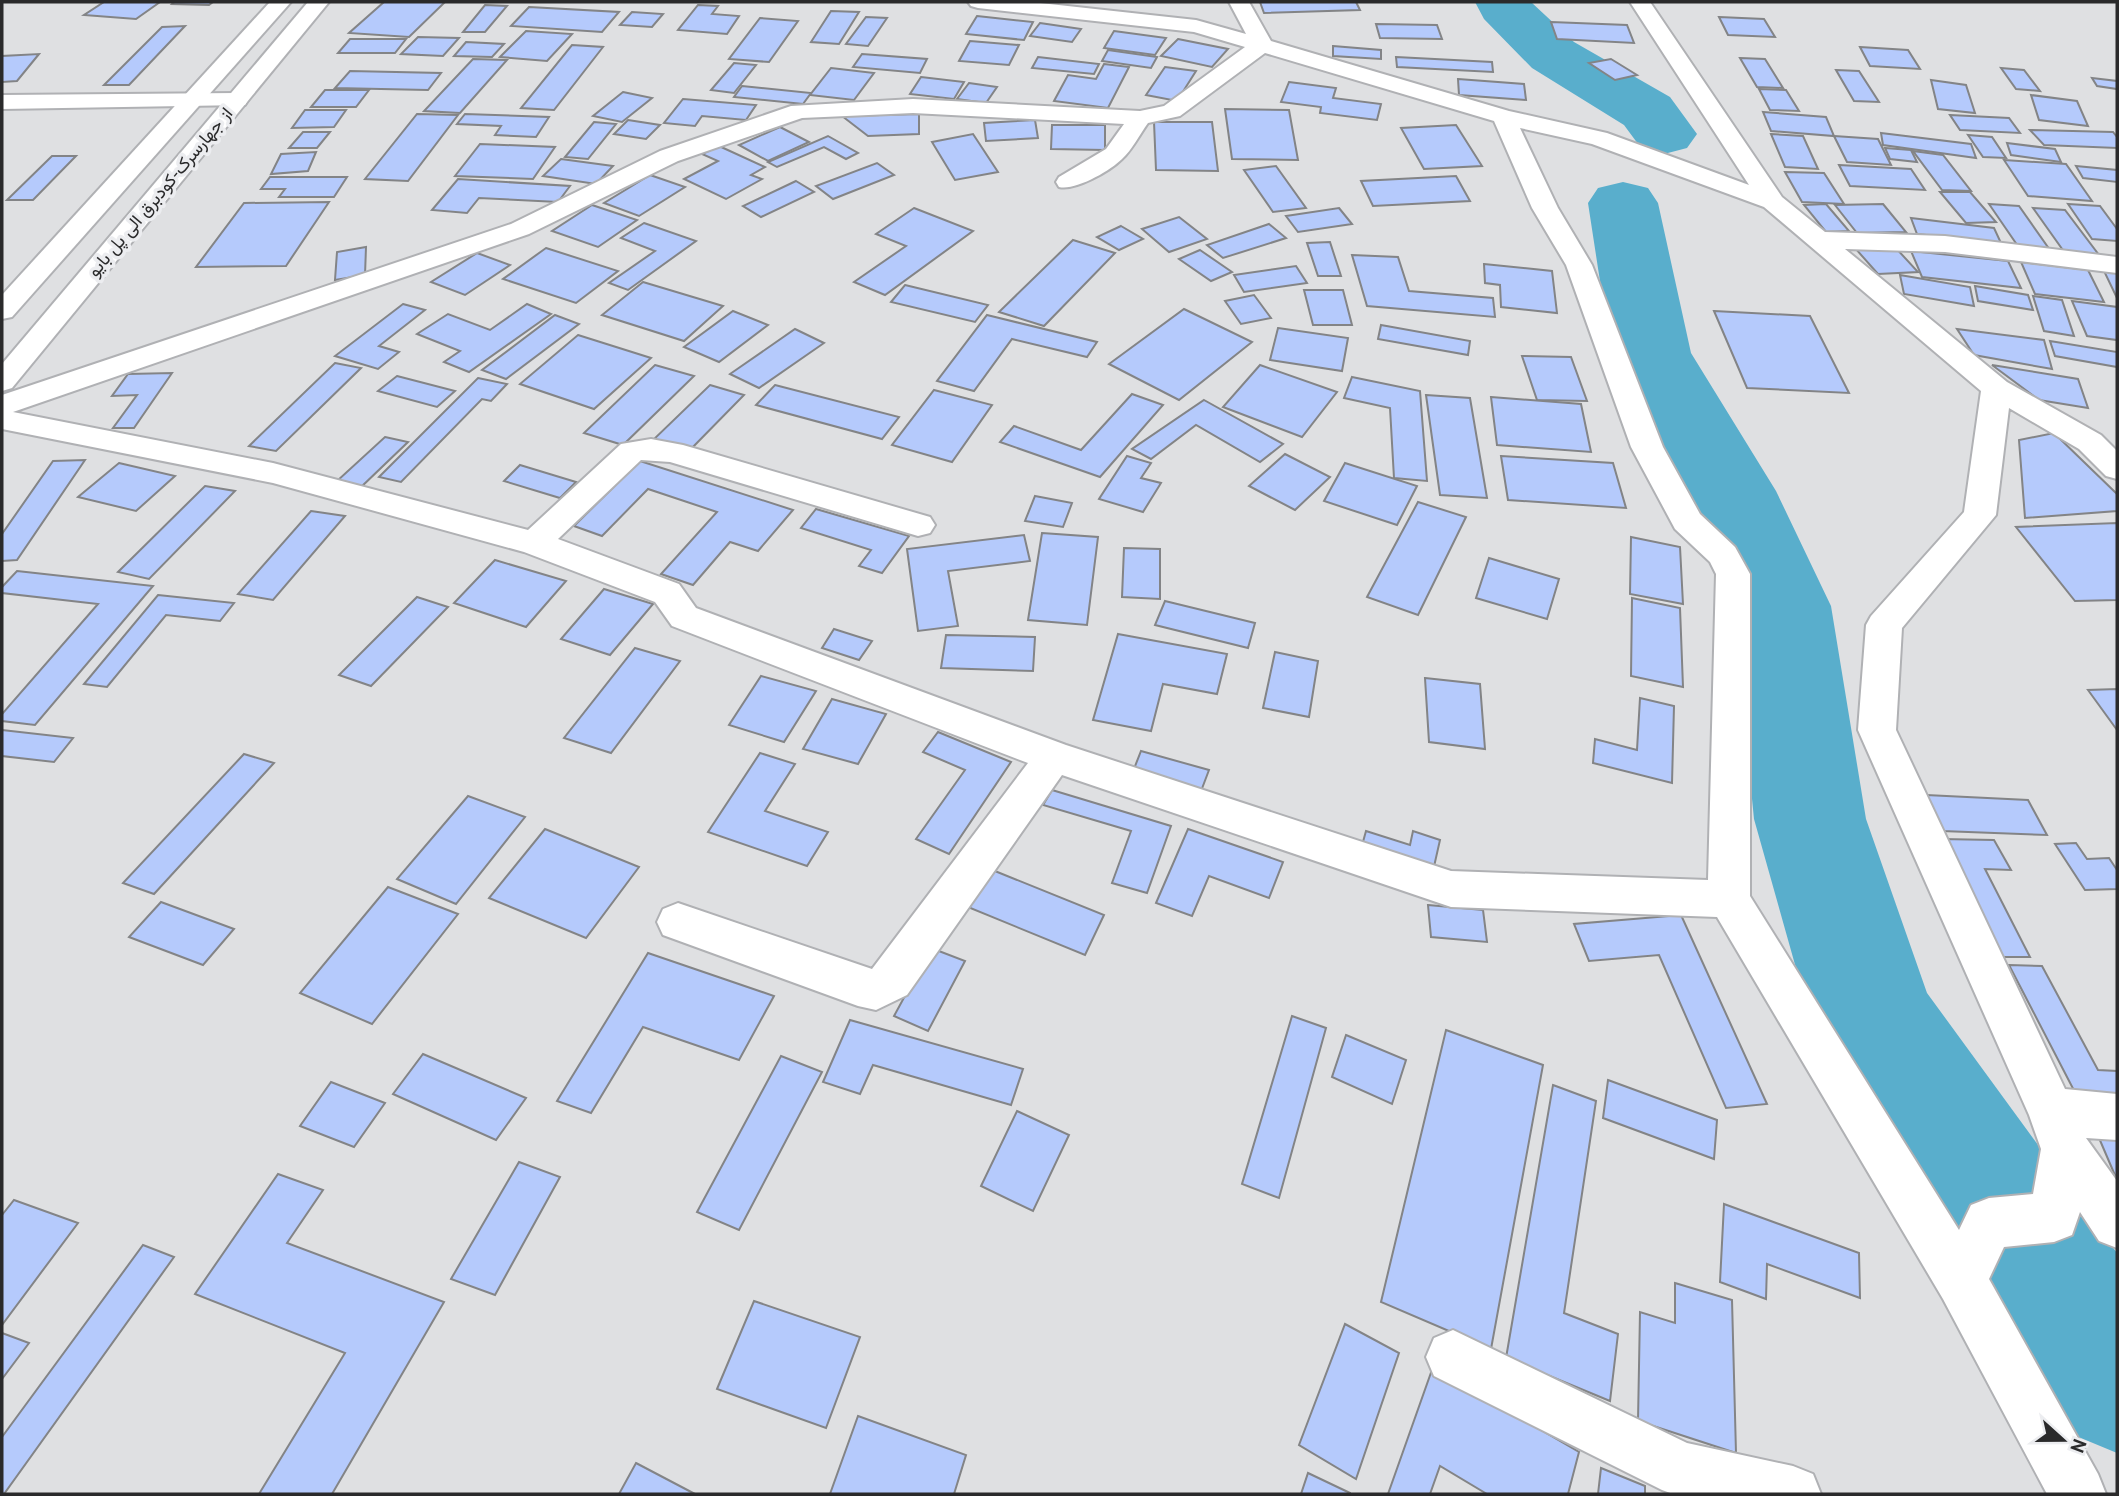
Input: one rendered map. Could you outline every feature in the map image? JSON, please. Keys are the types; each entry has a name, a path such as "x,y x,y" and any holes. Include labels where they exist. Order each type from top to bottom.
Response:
{"street":[{"name":"از جهارسرک-کودبرق الی پل بایو","path":"2,311 281,2"},
{"name":"از جهارسرک-کودبرق الی پل بایو","path":"7,369 319,2"},
{"path":"978,2 1196,26 1504,117 1599,138 1773,202"},
{"path":"1239,2 1262,45"},
{"path":"1640,2 1773,202 1996,388 2103,444 2117,468"},
{"path":"2,405 520,229 669,156 799,111 913,106 1140,118 1172,111 1262,45"},
{"path":"2,102 237,100"},
{"path":"1504,117 1545,208 1579,265 1647,447 1687,521 1723,555 1733,574 1729,899 1962,1281 2078,1494"},
{"path":"1068,182 1114,154 1140,118"},
{"path":"1820,240 1945,244 2117,265"},
{"path":"1996,388 1980,516 1884,625 1877,730 2058,1130 2117,1223"},
{"path":"2,419 273,473 534,543 667,593 684,617 1054,757 1451,889 1729,899"},
{"path":"534,543 632,451 651,449 918,524"},
{"path":"678,922 876,990 891,981 1054,757"},
{"path":"2058,1130 2117,1116"},
{"path":"1962,1281 1989,1223 2054,1217 2058,1130"},
{"path":"1453,1357 1682,1470 1793,1494"}],"building":[{"path":"104,2 160,2 136,19 84,15"},
{"path":"213,2 209,5 172,4"},
{"path":"384,2 445,2 409,37 349,33"},
{"path":"1260,2 1356,2 1360,10 1264,13"},
{"path":"485,5 507,6 485,32 463,32"},
{"path":"698,5 718,6 712,14 739,16 727,34 678,30"},
{"path":"529,7 619,12 602,32 511,26"},
{"path":"831,11 859,12 839,44 811,42"},
{"path":"632,12 663,14 652,27 620,25"},
{"path":"977,16 1033,22 1024,40 966,34"},
{"path":"866,17 887,18 868,46 846,44"},
{"path":"1719,17 1764,19 1775,37 1728,35"},
{"path":"760,18 798,21 769,62 729,59"},
{"path":"1551,22 1627,25 1634,43 1557,39"},
{"path":"1040,23 1081,29 1072,42 1030,36"},
{"path":"1376,24 1437,25 1442,39 1380,38"},
{"path":"185,26 129,85 104,85 162,27"},
{"path":"526,31 572,34 547,61 500,57"},
{"path":"1114,31 1166,38 1155,55 1104,48"},
{"path":"418,37 459,38 443,56 401,54"},
{"path":"350,39 406,39 395,53 338,53"},
{"path":"1178,39 1228,49 1212,67 1161,56"},
{"path":"970,41 1019,45 1009,65 959,61"},
{"path":"466,42 504,44 492,57 454,56"},
{"path":"572,45 603,47 554,110 521,108"},
{"path":"1333,46 1381,50 1381,59 1333,56"},
{"path":"1860,47 1908,50 1920,69 1870,66"},
{"path":"1108,50 1157,57 1151,68 1102,61"},
{"path":"39,54 17,81 2,82 2,56"},
{"path":"862,54 927,59 920,73 853,67"},
{"path":"1038,57 1099,64 1094,74 1032,68"},
{"path":"1396,57 1492,62 1493,72 1397,67"},
{"path":"1740,58 1765,59 1783,88 1757,87"},
{"path":"473,59 507,60 460,113 424,111"},
{"path":"1611,59 1637,75 1615,80 1589,63"},
{"path":"734,63 756,65 734,93 711,90"},
{"path":"1104,64 1129,67 1108,108 1054,101 1068,75 1096,79"},
{"path":"1165,67 1196,71 1177,101 1146,95"},
{"path":"831,68 874,73 854,100 810,95"},
{"path":"2001,68 2024,70 2040,91 2016,89"},
{"path":"1836,70 1859,71 1879,102 1854,101"},
{"path":"350,71 441,73 428,90 335,88"},
{"path":"921,77 964,82 954,99 910,94"},
{"path":"2092,78 2117,81 2117,89 2097,86"},
{"path":"1458,79 1524,84 1526,100 1459,95"},
{"path":"1931,80 1966,85 1975,113 1938,109"},
{"path":"1289,82 1336,88 1333,98 1381,104 1377,120 1320,113 1321,107 1281,102"},
{"path":"969,83 997,87 986,103 957,99"},
{"path":"742,86 811,93 803,104 734,97"},
{"path":"1759,89 1786,90 1799,111 1770,110"},
{"path":"325,90 369,90 356,107 311,107"},
{"path":"623,92 652,98 622,122 593,116"},
{"path":"2031,95 2077,101 2088,126 2039,120"},
{"path":"683,99 756,105 746,120 702,116 695,126 664,123"},
{"path":"1225,109 1289,110 1298,160 1232,159"},
{"path":"305,110 346,110 334,127 292,128"},
{"path":"1763,112 1826,117 1834,136 1771,131"},
{"path":"417,114 458,115 408,181 365,179"},
{"path":"465,114 549,117 536,137 495,135 501,126 457,124"},
{"path":"919,114 919,134 868,136 842,116"},
{"path":"1950,115 2009,118 2020,133 1960,130"},
{"path":"628,120 660,125 646,139 614,134"},
{"path":"1035,120 1038,138 986,141 984,123"},
{"path":"594,122 616,124 588,159 565,157"},
{"path":"1154,122 1212,122 1218,171 1156,170"},
{"path":"1052,125 1105,125 1105,150 1051,149"},
{"path":"1456,125 1482,166 1424,169 1401,128"},
{"path":"780,127 809,142 768,161 739,145"},
{"path":"2030,130 2113,132 2117,137 2117,148 2044,145"},
{"path":"303,132 330,132 317,148 289,148"},
{"path":"1881,133 1971,144 1976,158 1883,145"},
{"path":"973,134 998,172 955,180 932,142"},
{"path":"1771,134 1803,136 1818,169 1785,167"},
{"path":"1968,135 1992,137 2006,158 1983,157"},
{"path":"828,136 858,153 846,159 824,147 777,167 768,162"},
{"path":"1834,136 1878,139 1891,165 1847,162"},
{"path":"2007,143 2055,149 2061,162 2011,155"},
{"path":"480,144 555,147 533,179 455,176"},
{"path":"719,146 765,167 751,175 762,179 726,199 684,179 718,161 702,154"},
{"path":"1885,148 1911,150 1917,162 1890,159"},
{"path":"1913,151 1943,155 1971,191 1942,190"},
{"path":"316,152 308,171 271,174 281,154"},
{"path":"52,156 76,156 33,200 7,200"},
{"path":"561,159 613,166 596,184 543,176"},
{"path":"2004,160 2066,164 2092,201 2028,196"},
{"path":"877,163 894,175 833,199 816,186"},
{"path":"1839,165 1911,169 1925,190 1850,186"},
{"path":"1276,166 1306,208 1273,212 1244,170"},
{"path":"2076,166 2117,170 2117,182 2083,178"},
{"path":"1785,172 1824,173 1844,204 1802,202"},
{"path":"650,175 685,187 639,216 604,203"},
{"path":"1456,176 1470,201 1373,206 1361,181"},
{"path":"270,177 347,177 334,197 279,197 285,189 261,189"},
{"path":"458,179 570,186 558,202 479,198 467,213 432,210"},
{"path":"796,181 814,192 761,217 743,206"},
{"path":"1940,192 1970,192 1996,222 1966,223"},
{"path":"329,202 286,266 196,267 244,203"},
{"path":"1826,204 1849,231 1826,232 1804,205"},
{"path":"1883,204 1906,232 1857,233 1835,205"},
{"path":"1989,204 2019,206 2052,253 2022,252"},
{"path":"2068,204 2100,206 2117,229 2117,241 2092,239"},
{"path":"592,205 637,220 598,247 552,231"},
{"path":"914,208 973,231 885,295 854,282 906,246 876,234"},
{"path":"1339,208 1352,224 1298,232 1286,216"},
{"path":"2033,208 2065,210 2099,255 2065,253"},
{"path":"1179,217 1207,239 1169,252 1142,229"},
{"path":"1911,218 1994,228 2001,243 1917,234"},
{"path":"644,223 696,241 628,290 609,283 655,251 621,238"},
{"path":"1269,224 1286,238 1223,258 1207,245"},
{"path":"1121,226 1143,239 1119,250 1097,237"},
{"path":"1073,240 1115,253 1044,326 999,312"},
{"path":"1330,242 1341,276 1318,276 1307,243"},
{"path":"1894,246 1918,272 1878,274 1855,248"},
{"path":"366,247 365,275 335,280 337,252"},
{"path":"546,248 618,271 576,303 503,279"},
{"path":"1200,250 1232,272 1211,281 1179,259"},
{"path":"1911,251 2008,261 2021,288 1922,277"},
{"path":"477,253 510,265 465,295 431,282"},
{"path":"1352,255 1398,257 1409,291 1493,298 1495,317 1367,306"},
{"path":"2021,262 2088,270 2104,302 2035,294"},
{"path":"1484,264 1552,271 1557,313 1501,307 1500,285 1485,283"},
{"path":"1296,266 1307,283 1244,292 1234,275"},
{"path":"2104,271 2117,272 2117,298"},
{"path":"1900,275 1970,287 1974,306 1904,294"},
{"path":"643,282 723,306 684,341 602,315"},
{"path":"905,285 988,305 975,322 891,302"},
{"path":"1975,286 2028,295 2033,310 1978,301"},
{"path":"1304,290 1343,290 1352,325 1313,325"},
{"path":"1254,295 1271,318 1241,324 1225,301"},
{"path":"2033,296 2062,300 2074,336 2044,331"},
{"path":"2072,301 2117,307 2117,340 2087,336"},
{"path":"403,304 425,310 379,346 399,352 378,369 335,356"},
{"path":"527,304 551,314 469,372 444,362 460,351 417,334 448,314 490,330"},
{"path":"1184,309 1252,342 1179,400 1109,364"},
{"path":"733,311 768,325 719,362 684,347"},
{"path":"1714,311 1810,316 1849,393 1747,388"},
{"path":"555,315 579,324 506,379 482,370"},
{"path":"987,315 1097,342 1087,357 1012,339 974,391 937,381"},
{"path":"1381,325 1470,341 1468,355 1378,339"},
{"path":"1278,328 1348,338 1342,371 1270,360"},
{"path":"795,329 824,343 759,388 730,374"},
{"path":"1957,329 2044,340 2052,369 1974,355"},
{"path":"578,335 651,358 594,409 520,384"},
{"path":"2050,341 2117,352 2117,367 2055,356"},
{"path":"1522,356 1571,357 1587,401 1537,400"},
{"path":"335,363 361,368 276,451 249,446"},
{"path":"655,365 694,376 623,445 584,433"},
{"path":"1260,365 1337,392 1302,437 1223,407"},
{"path":"1992,365 2078,379 2088,408 2039,400"},
{"path":"172,373 134,428 113,428 137,395 112,396 128,374"},
{"path":"397,376 455,391 437,407 378,391"},
{"path":"1352,377 1420,391 1427,481 1394,478 1390,408 1344,398"},
{"path":"478,378 507,384 491,401 482,399 401,482 379,477"},
{"path":"710,385 744,395 687,453 652,441"},
{"path":"775,385 899,417 882,439 756,405"},
{"path":"934,390 992,405 952,462 892,445"},
{"path":"1132,394 1163,405 1100,477 1000,442 1014,426 1081,450"},
{"path":"1426,395 1470,398 1487,498 1440,495"},
{"path":"1491,397 1581,404 1591,452 1497,445"},
{"path":"1204,400 1283,444 1260,462 1196,425 1151,459 1132,449"},
{"path":"2054,433 2117,494 2117,511 2025,518 2019,440"},
{"path":"385,437 408,442 360,488 337,481"},
{"path":"1285,454 1330,477 1295,510 1249,486"},
{"path":"1127,456 1151,463 1141,478 1161,483 1143,512 1099,499"},
{"path":"1501,456 1613,463 1626,508 1508,500"},
{"path":"85,460 17,560 2,561 2,534 53,461"},
{"path":"640,461 793,510 758,551 730,542 693,585 661,574 717,512 648,489 602,536 574,526"},
{"path":"119,463 175,476 136,511 78,497"},
{"path":"1345,463 1417,486 1397,525 1324,501"},
{"path":"520,465 576,482 560,498 504,481"},
{"path":"205,486 235,491 149,579 118,572"},
{"path":"1035,496 1072,503 1063,527 1025,521"},
{"path":"1418,502 1466,517 1418,615 1367,597"},
{"path":"816,509 909,536 882,573 859,566 871,550 801,528"},
{"path":"311,511 345,516 273,600 238,594"},
{"path":"2117,523 2117,600 2075,601 2016,527"},
{"path":"1042,533 1098,537 1087,625 1028,620"},
{"path":"1024,535 1030,561 948,571 958,626 918,631 907,549"},
{"path":"1631,537 1680,547 1683,604 1630,594"},
{"path":"1124,548 1160,549 1160,599 1122,597"},
{"path":"1489,558 1559,579 1547,619 1476,598"},
{"path":"495,560 566,581 526,627 454,603"},
{"path":"17,571 153,586 35,725 2,721 2,714 98,604 2,593 2,587"},
{"path":"604,589 653,604 610,655 561,639"},
{"path":"158,595 234,603 220,621 166,615 107,687 84,684"},
{"path":"417,597 448,607 371,686 339,675"},
{"path":"1632,598 1680,608 1683,687 1631,676"},
{"path":"1165,601 1255,623 1248,648 1155,625"},
{"path":"834,629 872,641 859,660 822,648"},
{"path":"1118,634 1227,654 1217,694 1163,684 1151,731 1093,720"},
{"path":"946,635 1035,637 1033,671 941,668"},
{"path":"635,648 680,661 611,753 564,738"},
{"path":"1275,652 1318,661 1309,717 1263,708"},
{"path":"761,676 816,691 784,742 729,725"},
{"path":"1425,678 1480,684 1485,749 1429,742"},
{"path":"2117,689 2117,730 2088,690"},
{"path":"1640,698 1674,706 1672,783 1593,763 1595,739 1637,750"},
{"path":"832,699 886,714 858,764 803,749"},
{"path":"2,730 73,738 54,762 2,756"},
{"path":"938,732 1011,762 949,854 916,839 965,770 923,752"},
{"path":"1141,751 1209,770 1198,799 1130,779"},
{"path":"760,753 795,764 765,811 828,832 807,866 708,832"},
{"path":"244,754 274,763 154,894 123,883"},
{"path":"1052,790 1171,826 1147,893 1112,883 1131,831 1043,805"},
{"path":"1926,795 2028,800 2047,835 1942,831"},
{"path":"468,796 525,817 456,904 397,879"},
{"path":"545,829 639,867 586,938 489,898"},
{"path":"1188,829 1283,862 1269,898 1209,876 1192,916 1156,903"},
{"path":"1366,831 1410,845 1413,831 1440,840 1433,871 1361,849"},
{"path":"1941,839 1994,840 2011,870 1985,869 2030,957 1999,957"},
{"path":"2076,843 2087,859 2109,858 2117,870 2117,889 2085,890 2055,844"},
{"path":"985,867 1104,915 1085,955 963,905"},
{"path":"388,887 458,914 372,1024 300,993"},
{"path":"161,902 234,929 203,965 129,937"},
{"path":"1428,905 1483,910 1487,942 1431,937"},
{"path":"1681,915 1767,1104 1726,1108 1659,955 1589,961 1574,924"},
{"path":"931,948 965,961 928,1031 894,1016"},
{"path":"648,953 774,996 739,1060 643,1027 591,1113 557,1101"},
{"path":"2009,965 2042,966 2098,1070 2117,1071 2117,1105 2081,1104"},
{"path":"1292,1016 1326,1028 1279,1198 1242,1184"},
{"path":"850,1020 1023,1069 1011,1105 873,1065 860,1094 823,1082"},
{"path":"1446,1030 1543,1065 1491,1349 1381,1302"},
{"path":"1346,1035 1406,1060 1392,1104 1332,1077"},
{"path":"423,1054 526,1098 496,1140 393,1094"},
{"path":"781,1056 822,1072 739,1230 697,1212"},
{"path":"1608,1080 1717,1120 1714,1159 1603,1118"},
{"path":"331,1082 385,1103 354,1147 300,1126"},
{"path":"1553,1085 1596,1101 1564,1313 1618,1334 1610,1401 1506,1358"},
{"path":"1017,1111 1069,1135 1033,1211 981,1186"},
{"path":"2099,1138 2117,1139 2117,1180"},
{"path":"519,1162 560,1177 495,1295 451,1279"},
{"path":"278,1174 323,1190 287,1243 444,1302 332,1494 259,1494 345,1353 195,1294"},
{"path":"14,1200 78,1223 2,1325 2,1215"},
{"path":"1724,1204 1859,1253 1860,1298 1767,1264 1766,1299 1720,1282"},
{"path":"143,1245 174,1257 2,1494 2,1437"},
{"path":"1675,1283 1732,1300 1736,1453 1638,1421 1640,1312 1675,1323"},
{"path":"754,1301 860,1337 826,1428 717,1389"},
{"path":"1345,1324 1399,1353 1356,1479 1299,1445"},
{"path":"2,1333 29,1343 2,1379"},
{"path":"1433,1367 1579,1452 1568,1494 1487,1494 1440,1466 1430,1494 1388,1494"},
{"path":"858,1416 966,1455 954,1494 830,1494"},
{"path":"636,1463 695,1494 619,1494"},
{"path":"1601,1468 1645,1486 1645,1494 1598,1494"},
{"path":"1308,1473 1350,1493 1350,1494 1301,1494"}],"waterway":[{"path":"1503,2 1504,7 1553,55 1647,111 1664,134"},
{"path":"1623,203 1651,353 1731,491 1782,606 1810,819 1875,1025 2117,1378"}]}
